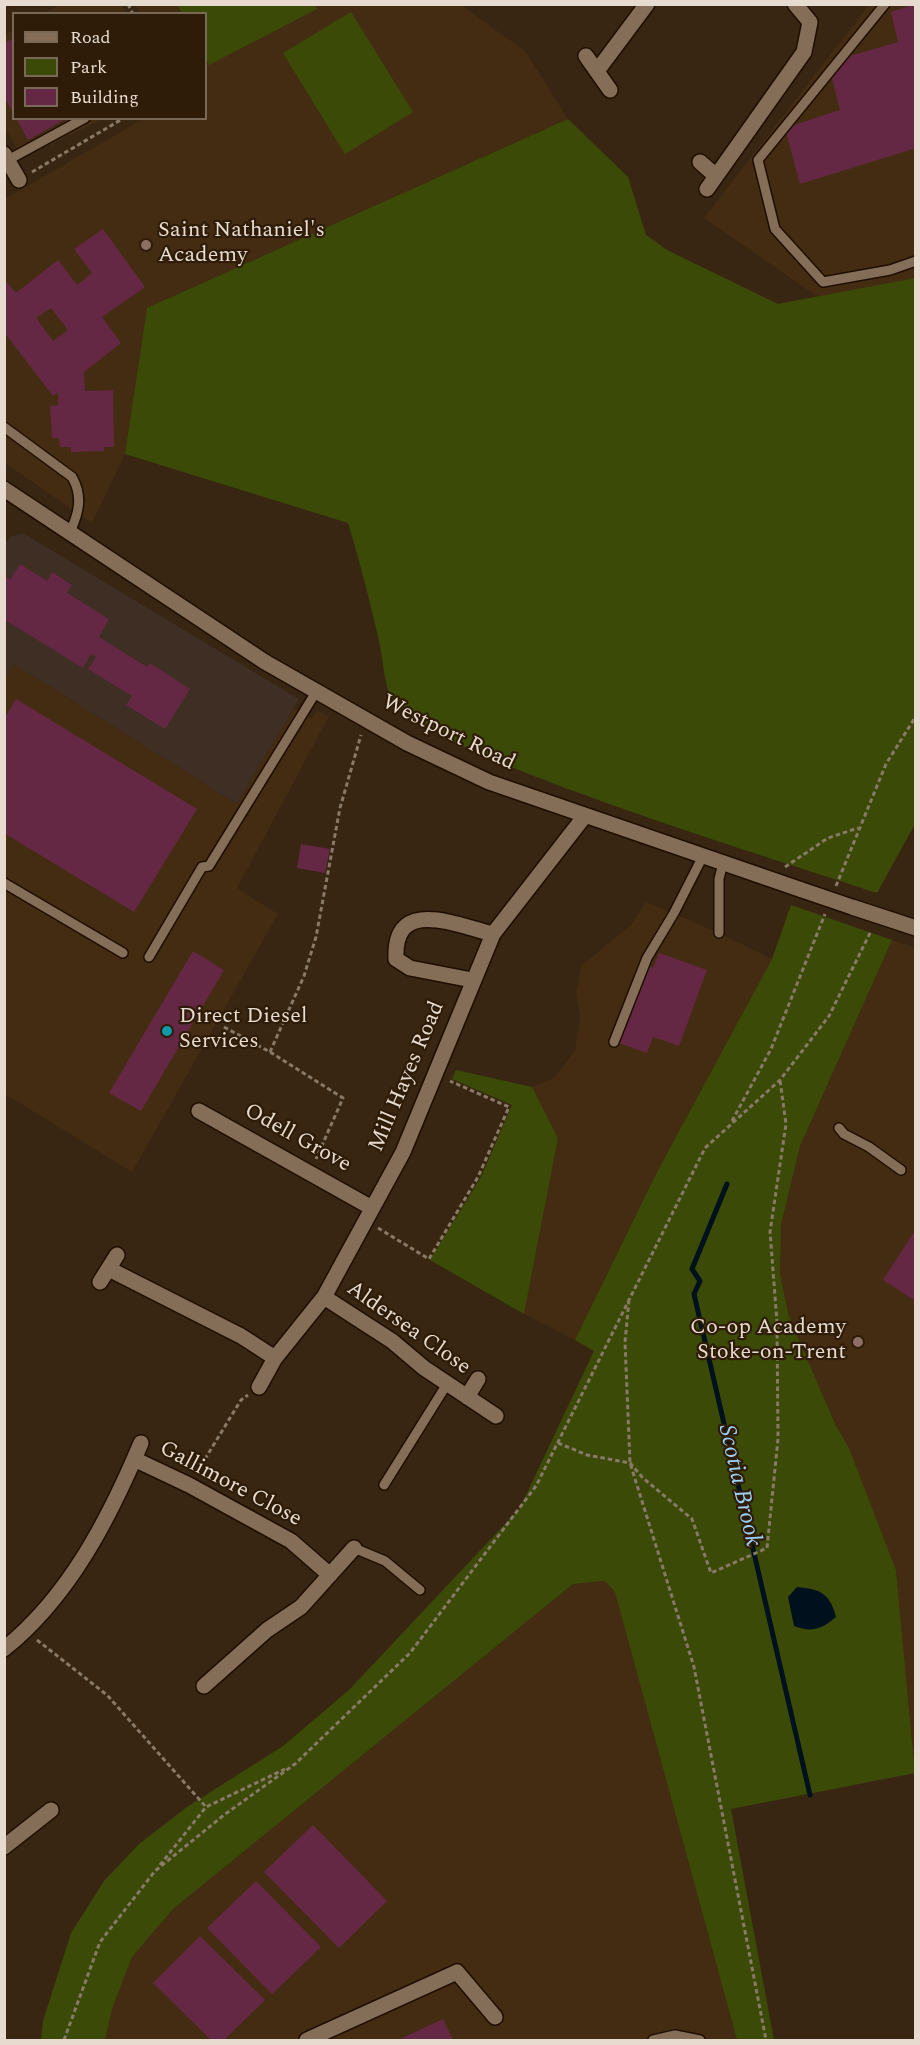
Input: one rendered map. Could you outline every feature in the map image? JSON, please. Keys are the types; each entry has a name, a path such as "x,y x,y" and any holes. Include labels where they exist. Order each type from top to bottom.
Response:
{"street":[{"path":"597,71 647,4"},
{"path":"699,162 711,182 804,52 810,22 795,4"},
{"path":"586,56 610,90"},
{"path":"6,157 19,180"},
{"name":"Westport Road","path":"4,489 266,662 366,719 489,782 584,817 915,928"},
{"name":"Mill Hayes Road","path":"259,1387 275,1358 324,1296 403,1152 472,980 493,934 584,817"},
{"path":"472,980 410,968 396,959 396,942 399,931 409,922 424,919 493,934"},
{"name":"Odell Grove","path":"199,1111 310,1172 368,1214"},
{"path":"117,1255 104,1275 241,1336 275,1358"},
{"name":"Aldersea Close","path":"324,1296 392,1341 447,1384 496,1416"},
{"name":"Aldersea Close","path":"467,1397 478,1378"},
{"path":"4,1649 24,1633 64,1588 116,1498 141,1443"},
{"name":"Gallimore Close","path":"134,1459 189,1485 291,1541 330,1575"},
{"path":"204,1686 267,1630 301,1607 354,1548"},
{"path":"4,1847 51,1810"},
{"path":"307,2040 457,1972 495,2017"}],"lane":[{"path":"885,4 758,160 775,229 823,282 890,270 915,261"},
{"path":"6,157 81,120"},
{"path":"4,427 47,456 72,477 78,486 80,503 70,532"},
{"path":"149,957 202,867 209,866 316,692"},
{"path":"614,1042 647,958 674,914 703,856"},
{"path":"719,933 719,879 723,863"},
{"path":"4,883 123,953"},
{"path":"839,1128 844,1134 869,1147 901,1170"},
{"path":"384,1485 447,1384"},
{"path":"354,1548 385,1561 420,1590"},
{"path":"653,2040 675,2035 700,2040"}],"path":[{"path":"19,180 121,120"},
{"path":"836,886 886,764 915,716"},
{"path":"270,1052 304,976 316,937 340,808 366,719"},
{"path":"764,876 792,863 828,838 858,828"},
{"path":"729,1125 771,1049 829,907"},
{"path":"155,1871 224,1815 295,1764 410,1653 536,1486 705,1148 780,1080 829,1016 878,916"},
{"path":"224,1027 270,1052 343,1098 310,1172"},
{"path":"368,1214 429,1258 478,1177 509,1107 435,1074"},
{"path":"557,1443 587,1455 630,1463 643,1478 692,1519 711,1573 767,1548 778,1439 777,1322 770,1232 786,1124 780,1080"},
{"path":"629,1298 625,1342 630,1463 694,1667 766,2040"},
{"path":"189,1485 241,1400 259,1387"},
{"path":"24,1633 46,1645 107,1695 206,1807"},
{"path":"64,2040 100,1942 206,1807 295,1764"}],"shaded area":[{"path":"62,4 122,5 126,12 47,12"},
{"name":"Saint Nathaniel's Academy","path":"135,5 461,5 525,51 568,119 147,308 125,454 92,523 5,463 5,199 141,120 207,120 207,12 140,12"},
{"path":"869,5 915,5 915,278 818,297 704,218"},
{"path":"12,31 12,120 101,120 22,158 5,127 4,35"},
{"path":"23,533 299,699 237,804 14,664 5,680 5,545 10,537"},
{"path":"14,664 237,804 294,708 311,718 318,711 329,716 237,888 278,914 132,1172 5,1094 4,680"},
{"path":"646,902 719,933 772,959 657,1172 575,1340 524,1314 558,1138 532,1087 554,1078 575,1051 580,1015 576,994 581,966 631,925"},
{"name":"Co-op Academy Stoke-on-Trent","path":"892,940 916,948 915,1773 896,1570 849,1448 836,1426 789,1317 780,1274 781,1225 800,1146"},
{"path":"605,1581 615,1591 737,2040 105,2040 112,2009 132,1957 173,1909 573,1584"}],"green space":[{"path":"177,5 315,5 317,9 209,65 207,61 207,12 181,12"},
{"path":"351,12 413,112 345,154 283,53"},
{"path":"568,119 628,177 646,235 667,250 778,304 915,278 915,824 877,893 536,777 467,748 416,721 391,699 372,611 348,523 125,454 147,308"},
{"path":"791,905 892,940 800,1146 781,1225 780,1274 789,1317 836,1426 849,1448 896,1570 915,1773 731,1809 774,2040 737,2040 615,1592 605,1581 573,1584 173,1909 132,1957 112,2009 105,2040 41,2040 43,2021 71,1933 104,1881 139,1844 187,1807 283,1746 349,1690 520,1508 594,1351 575,1340 657,1172 772,959"},
{"path":"456,1070 532,1087 558,1138 524,1314 430,1260 481,1177 512,1105 452,1079"}],"water":[{"path":"797,1587 812,1589 823,1594 831,1603 836,1617 816,1629 794,1626 788,1597"}],"building":[{"path":"914,4 916,148 800,184 785,128 840,110 830,70 843,58 898,42 891,12"},
{"path":"12,39 12,111 4,97 4,43"},
{"path":"17,120 63,120 28,140"},
{"path":"103,229 145,287 102,317 121,343 84,372 85,391 113,390 114,447 104,447 104,451 71,452 71,447 60,447 59,438 52,438 50,406 58,405 58,392 53,396 4,332 4,279 16,293 58,260 77,285 92,273 74,249","holes":["51,308 68,330 53,341 36,318"]},
{"path":"20,564 47,581 52,572 72,585 67,593 109,619 99,637 147,667 150,663 190,689 165,729 126,705 132,696 88,669 96,657 91,654 83,668 5,620 5,576 10,580"},
{"path":"16,699 197,809 134,912 4,833 4,719"},
{"path":"301,844 330,849 325,873 297,868"},
{"name":"Direct Diesel Services","path":"193,951 224,970 141,1111 109,1093"},
{"path":"659,953 707,970 679,1046 653,1037 647,1053 619,1043 647,966 653,968"},
{"path":"916,1229 916,1301 883,1280"},
{"path":"313,1825 387,1901 339,1948 264,1872"},
{"path":"256,1881 321,1947 272,1994 207,1928"},
{"path":"200,1936 265,2000 224,2040 211,2040 153,1983"},
{"path":"443,2019 453,2040 398,2040"}],"waterway":[{"name":"Scotia Brook","path":"727,1184 692,1269 700,1281 694,1294 810,1795"}],"place":[{"name":"Saint Nathaniel's Academy","path":"146,245"},
{"name":"Direct Diesel Services","path":"167,1031"},
{"name":"Co-op Academy Stoke-on-Trent","path":"858,1342"}]}
